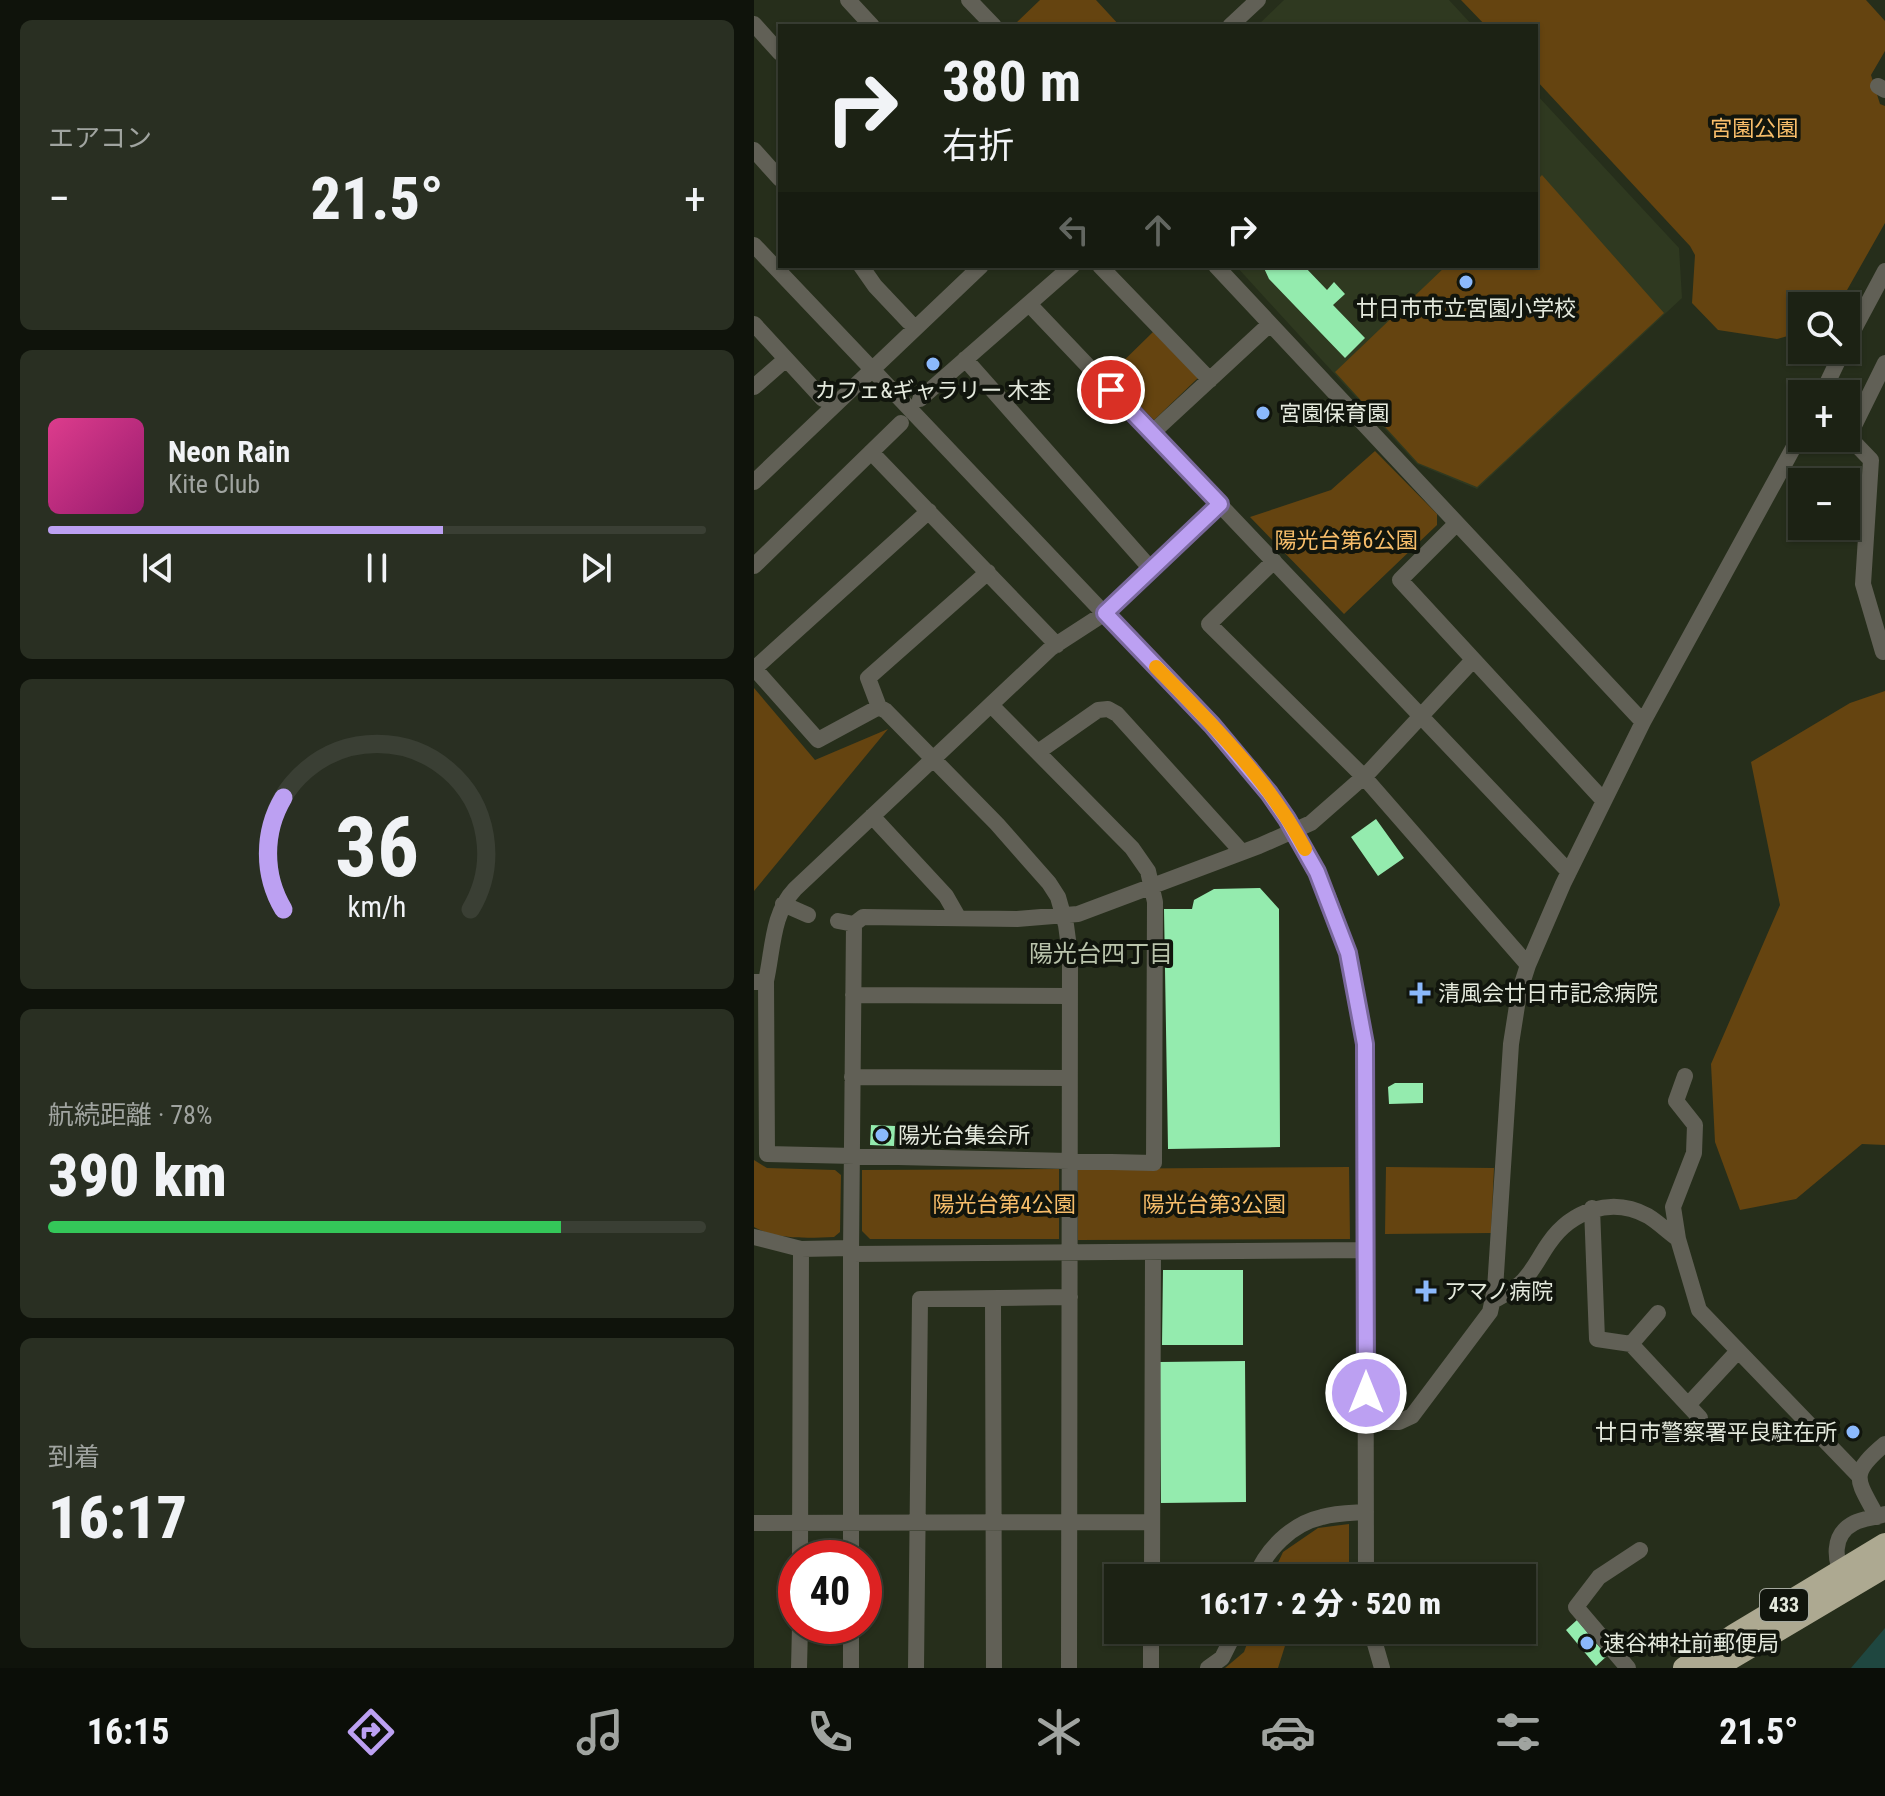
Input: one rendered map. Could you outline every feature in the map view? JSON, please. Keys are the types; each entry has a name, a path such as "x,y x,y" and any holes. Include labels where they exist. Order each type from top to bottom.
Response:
{"highway":[{"name":"433","path":"1715,1668 1845,1579 1885,1544"},
{"name":"433","path":"1684,1668 1845,1579 1885,1567"}],"street":[{"path":"848,0 870,24"},
{"path":"969,0 992,24"},
{"path":"1232,24 1258,0"},
{"path":"754,24 778,51"},
{"path":"754,150 778,177"},
{"path":"754,245 1250,767 1294,830 1328,896 1348,953 1365,1044 1366,1564"},
{"path":"754,482 979,268"},
{"path":"920,399 1070,268"},
{"path":"1102,268 1210,380"},
{"path":"1218,268 1643,722"},
{"path":"870,269 875,286 909,322"},
{"path":"1860,318 1885,271"},
{"path":"1029,304 1569,872"},
{"path":"754,324 823,399"},
{"path":"1152,433 1270,324"},
{"path":"754,387 786,359"},
{"path":"965,359 1151,569"},
{"path":"1860,412 1885,363"},
{"path":"754,566 901,423"},
{"path":"1860,448 1871,460 1863,584 1883,652"},
{"path":"871,452 1057,645"},
{"path":"1366,1422 1399,1422 1412,1416 1490,1312 1511,1044 1519,993 1528,965 1569,872 1643,722 1791,452"},
{"path":"991,705 1132,848 1148,871 1155,902 1154,1163 851,1156 761,1150 760,982 783,904 795,889 991,705 1057,645 1105,613 1220,504"},
{"path":"879,707 818,740 754,668 929,511"},
{"path":"1456,524 1400,580 1604,801"},
{"path":"1274,561 1209,624 1364,777 1528,965"},
{"path":"988,572 868,678 879,707 997,824 1049,883 1058,897 1063,916 1070,955 1069,1668"},
{"path":"851,1540 853,995 846,922 863,917 1017,919 1078,914 1242,852 1311,823 1364,777 1473,660"},
{"path":"1038,752 1098,710 1108,709 1117,714 1242,852"},
{"path":"872,816 946,896 958,917"},
{"path":"783,904 808,915"},
{"path":"853,995 1069,996"},
{"path":"1685,1076 1676,1101 1695,1125 1696,1140 1673,1207 1678,1239 1699,1310 1858,1475 1859,1482 1881,1516 1851,1524 1842,1533 1836,1545 1836,1559 1845,1579"},
{"path":"852,1077 1068,1078"},
{"path":"1493,1301 1518,1285 1536,1266 1566,1222 1592,1208 1621,1207 1647,1216 1678,1239"},
{"path":"1592,1208 1597,1339 1631,1344 1700,1418"},
{"path":"754,1237 801,1249 851,1251 1070,1253 1366,1250"},
{"path":"800,1540 801,1249"},
{"path":"1152,1564 1153,1252"},
{"path":"916,1668 920,1299 1070,1297"},
{"path":"993,1299 994,1668"},
{"path":"1631,1344 1658,1313"},
{"path":"1688,1405 1738,1351"},
{"path":"1858,1475 1867,1459 1885,1444"},
{"path":"1260,1564 1271,1549 1295,1530 1320,1517 1366,1512"},
{"path":"754,1523 1152,1522"},
{"path":"1628,1668 1576,1607 1599,1577 1640,1550"},
{"path":"799,1668 800,1644"},
{"path":"851,1644 851,1668"},
{"path":"1151,1644 1151,1668"},
{"path":"1208,1668 1222,1658 1229,1644"},
{"path":"1375,1644 1382,1668"}],"shaded area":[{"path":"1284,0 1449,0 1471,24 1259,24"},
{"name":"廿日市市立宮園小学校","path":"1538,96 1679,248 1682,298 1477,489 1417,464 1238,268 1538,268"}],"green space":[{"path":"1040,0 1096,0 1118,24 1015,24"},
{"name":"宮園公園","path":"1461,0 1866,0 1885,21 1885,51 1871,75 1880,104 1885,106 1885,223 1846,292 1788,292 1788,336 1777,339 1718,330 1692,303 1695,255 1690,246 1538,82 1538,24 1484,24"},
{"name":"廿日市市立宮園小学校","path":"1542,175 1664,313 1477,487 1418,463 1335,372 1444,268 1538,268 1538,179"},
{"path":"1153,332 1198,378 1154,420 1109,375"},
{"name":"陽光台第6公園","path":"1375,451 1437,514 1437,525 1344,614 1250,517 1331,490"},
{"path":"754,688 815,760 888,729 754,891"},
{"path":"1885,691 1885,1145 1862,1144 1796,1199 1740,1210 1715,1142 1711,1064 1780,905 1751,762 1850,703"},
{"path":"754,1160 767,1168 835,1170 841,1175 840,1232 834,1237 793,1237 754,1227"},
{"name":"陽光台第3公園","path":"1349,1167 1350,1239 1078,1240 1078,1169"},
{"path":"1386,1167 1494,1168 1491,1233 1385,1234"},
{"name":"陽光台第4公園","path":"1059,1169 1059,1239 870,1239 862,1231 862,1170"},
{"path":"1349,1524 1349,1564 1277,1564 1283,1552 1318,1528"},
{"path":"1247,1644 1286,1644 1278,1668 1225,1668 1244,1652"}],"water":[{"path":"1885,1628 1885,1668 1851,1668"}],"building":[{"path":"1264,268 1306,268 1327,290 1334,282 1345,294 1333,305 1365,338 1345,358 1269,279"},
{"path":"1376,819 1404,858 1378,876 1351,837"},
{"path":"1260,888 1279,909 1280,1147 1168,1149 1164,909 1192,909 1194,900 1214,889"},
{"path":"1395,1083 1423,1083 1423,1103 1389,1104 1388,1087"},
{"name":"陽光台集会所","path":"871,1125 895,1126 894,1146 870,1145"},
{"path":"1163,1270 1243,1270 1243,1345 1162,1345"},
{"path":"1245,1361 1246,1502 1161,1503 1160,1362"},
{"name":"速谷神社前郵便局","path":"1577,1620 1607,1656 1596,1666 1566,1630"}],"slow traffic":[{"path":"1156,667 1250,767 1305,849"}],"place":[{"name":"廿日市市立宮園小学校","path":"1466,282"},
{"name":"カフェ&ギャラリー 木杢","path":"933,364"},
{"name":"宮園保育園","path":"1263,413"},
{"name":"清風会廿日市記念病院","path":"1420,993"},
{"name":"陽光台集会所","path":"882,1135"},
{"name":"アマノ病院","path":"1426,1291"},
{"name":"廿日市警察署平良駐在所","path":"1853,1432"},
{"name":"速谷神社前郵便局","path":"1587,1643"}],"district":[{"name":"陽光台四丁目","path":"1101,954"}],"route":[{"path":"1111,390 1220,504 1105,613 1212,725 1269,793 1317,872 1348,953 1365,1044 1366,1393"}]}
